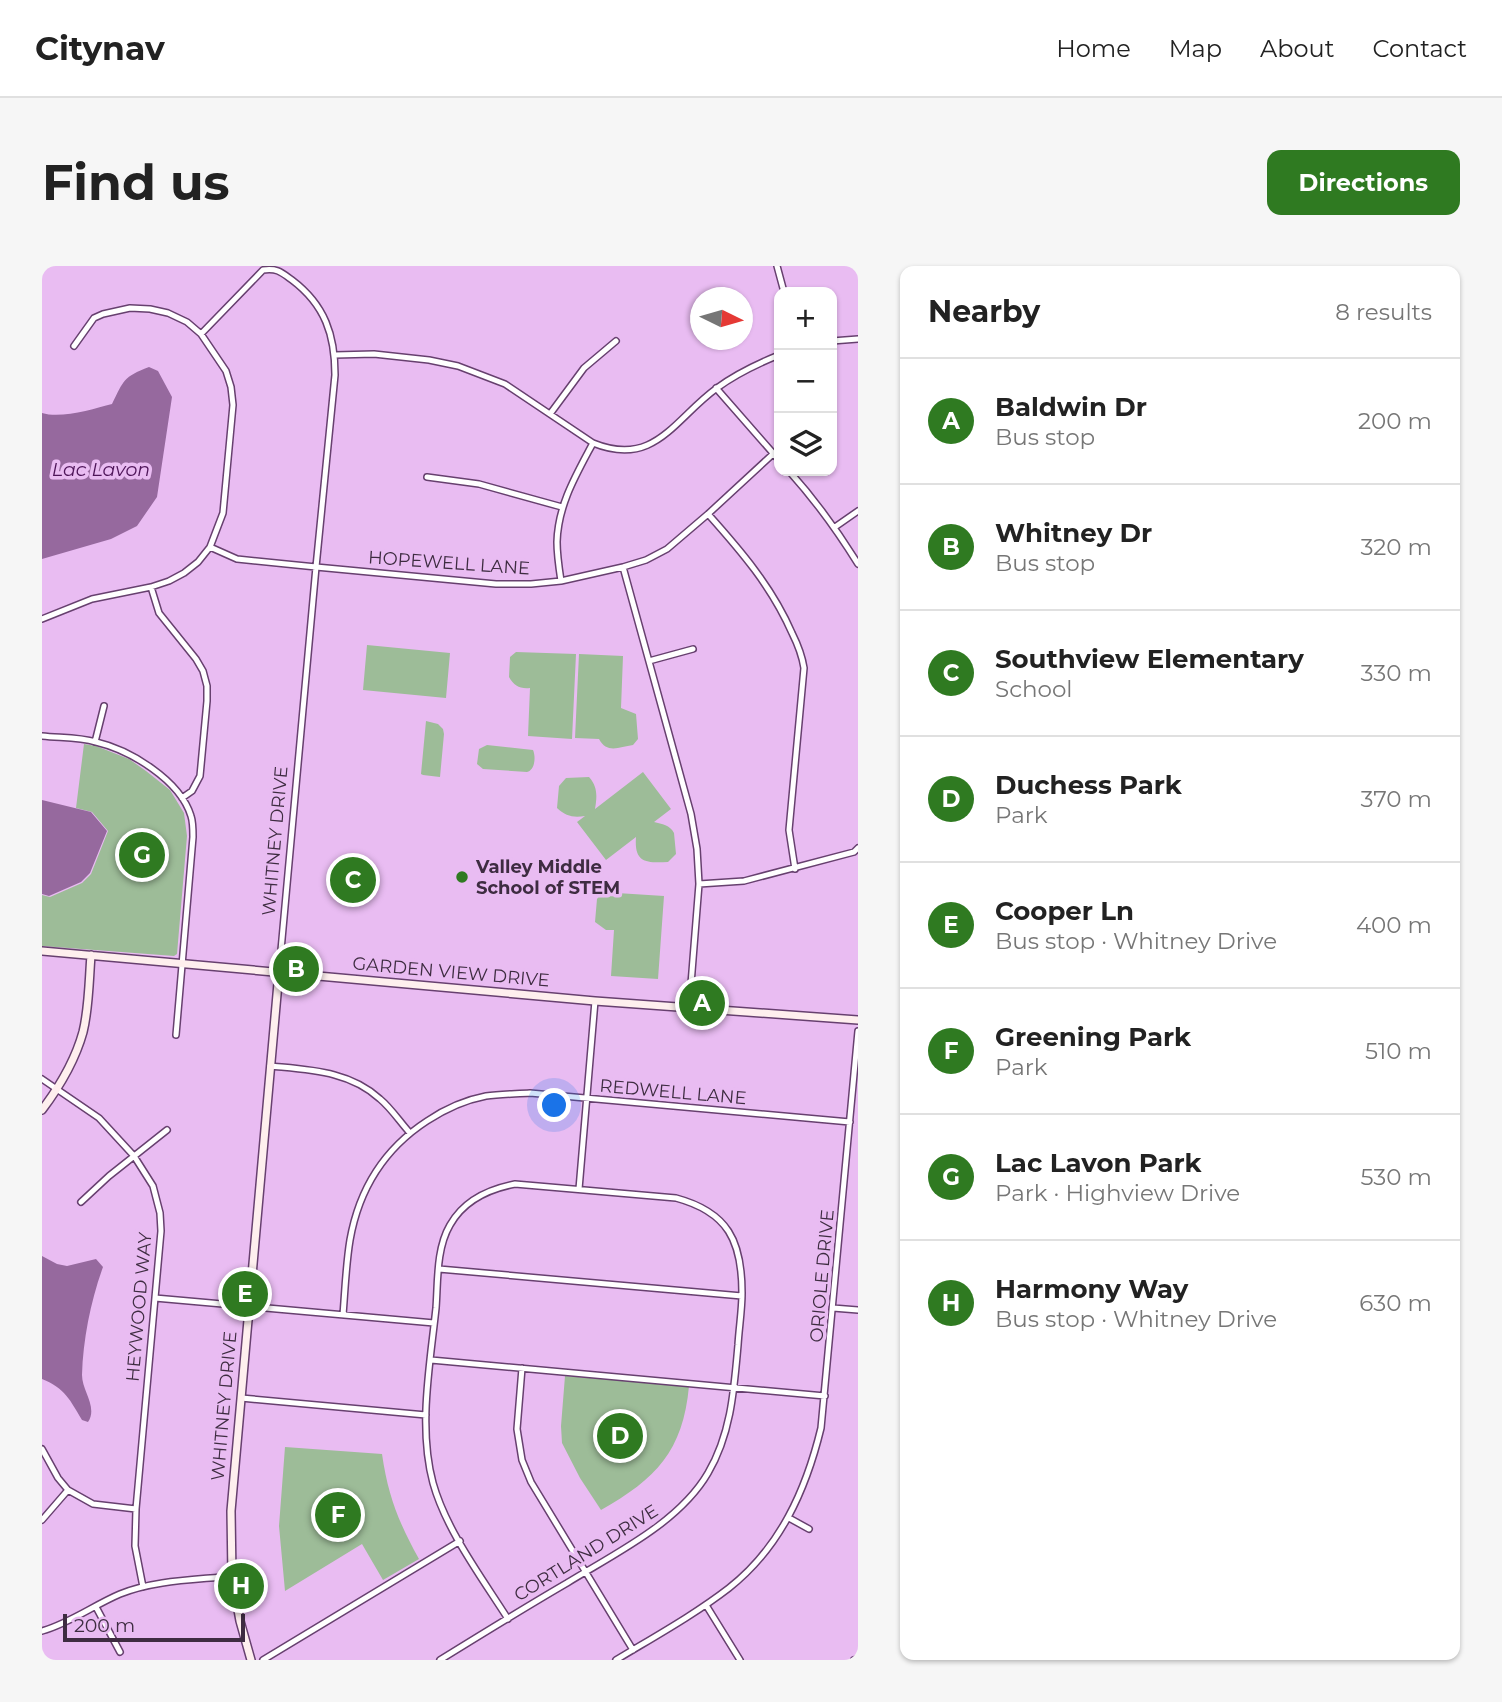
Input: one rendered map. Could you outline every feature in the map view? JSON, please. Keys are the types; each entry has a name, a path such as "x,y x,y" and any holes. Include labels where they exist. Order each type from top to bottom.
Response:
{"street":[{"path":"778,266 784,287"},
{"name":"WHITNEY DRIVE","path":"201,334 263,270 273,269 284,273 306,290 318,306 329,327 335,355 231,1511 232,1576 240,1621 251,1660"},
{"path":"42,619 92,599 151,587 184,573 198,562 210,547 223,513 233,405 231,387 226,371 201,334 169,313 130,308 94,318 74,346"},
{"path":"837,341 858,339"},
{"path":"551,414 584,368 616,341"},
{"path":"335,355 374,354 458,366 505,384 593,443 621,451 635,450 663,436 716,388 755,364 774,357"},
{"path":"716,388 773,454"},
{"path":"561,581 557,542 562,507 570,484 593,443"},
{"name":"HOPEWELL LANE","path":"210,547 237,559 316,567 496,584 561,581 623,567 646,560 667,549 773,454"},
{"path":"794,476 835,527 858,564"},
{"path":"427,477 479,484 562,507"},
{"path":"835,527 858,511"},
{"path":"708,514 765,582 786,618 803,656 789,830 795,869"},
{"path":"623,567 691,814 697,849 699,884 689,1009"},
{"path":"151,587 159,613 196,659 203,671 206,686 200,776 192,791 182,798"},
{"path":"649,661 692,649"},
{"path":"95,742 104,706"},
{"path":"42,737 76,738 95,742 118,749 139,760 168,782 182,798 191,816 193,837 176,1035"},
{"path":"699,884 744,881 854,852 858,848"},
{"name":"GARDEN VIEW DRIVE","path":"42,951 595,1002 858,1020"},
{"path":"42,1110 58,1089 72,1063 82,1032 87,1010 91,955"},
{"path":"579,1189 595,1002"},
{"name":"ORIOLE DRIVE","path":"616,1660 706,1605 752,1567 789,1518 814,1460 825,1396 858,1031"},
{"path":"270,1066 324,1071 352,1080 380,1098 410,1133"},
{"name":"HEYWOOD WAY","path":"42,1079 99,1118 134,1156 153,1186 160,1213 161,1231 136,1509 135,1546 143,1587"},
{"name":"REDWELL LANE","path":"343,1315 350,1240 368,1183 394,1147 410,1133 444,1110 467,1101 487,1096 530,1093 850,1122"},
{"path":"82,1202 109,1176 167,1130"},
{"name":"CORTLAND DRIVE","path":"440,1660 508,1619 660,1525 691,1497 707,1475 720,1451 728,1425 742,1296 741,1264 737,1247 726,1227 707,1210 692,1203 676,1198 516,1185 496,1188 480,1195 462,1209 450,1225 442,1245 439,1269 426,1415 427,1454 433,1484 444,1513 508,1619"},
{"path":"439,1269 742,1296"},
{"path":"155,1298 434,1323"},
{"path":"833,1307 858,1310"},
{"path":"431,1360 825,1396"},
{"path":"522,1368 517,1429 522,1460 531,1482 633,1650"},
{"path":"241,1398 426,1415"},
{"path":"42,1449 68,1490 93,1504 136,1509"},
{"path":"42,1520 68,1490"},
{"path":"789,1518 809,1529"},
{"path":"263,1660 460,1541"},
{"path":"42,1630 54,1628 120,1595 143,1587 232,1576"},
{"path":"706,1605 740,1660"},
{"path":"96,1607 120,1652"}],"green space":[{"path":"367,645 450,653 446,698 363,690"},
{"path":"516,652 576,654 572,739 528,736 530,688 518,686 509,677 510,657"},
{"path":"579,654 623,656 621,708 636,714 638,739 633,745 610,748 599,739 575,738"},
{"path":"426,721 438,724 443,729 440,777 421,774"},
{"path":"84,744 129,759 170,790 184,813 187,836 177,954 174,956 42,946 42,895 50,897 82,883 91,874 108,831 92,812 76,808"},
{"path":"487,745 533,750 533,766 527,772 483,769 477,764 479,749"},
{"path":"643,772 671,809 654,822 666,825 672,830 676,854 668,862 643,860 637,852 636,837 606,860 577,822 585,816 570,816 557,808 559,786 566,778 589,777 596,792 595,809"},
{"path":"601,894 664,896 658,979 611,976 614,930 606,930 595,922 597,899"},
{"path":"565,1376 689,1386 680,1428 663,1461 637,1487 601,1510 562,1443"},
{"path":"285,1447 382,1454 395,1509 419,1559 383,1580 362,1544 285,1591 279,1526"}],"water":[{"name":"Lac Lavon","path":"149,367 158,371 172,397 157,497 137,526 111,539 42,559 42,413 67,414 112,404 125,380"},
{"path":"42,800 91,812 107,831 90,873 81,882 49,896 42,894"},
{"path":"42,1256 67,1266 96,1259 103,1267 91,1306 84,1348 82,1375 91,1411 88,1422 82,1420 62,1391 42,1379"}],"place":[{"name":"Lac Lavon Park","path":"142,855"},
{"name":"Valley Middle School of STEM","path":"462,877"},
{"name":"Southview Elementary","path":"353,880"},
{"name":"Whitney Dr","path":"296,969"},
{"name":"Baldwin Dr","path":"702,1003"},
{"name":"Cooper Ln","path":"245,1294"},
{"name":"Duchess Park","path":"620,1436"},
{"name":"Greening Park","path":"338,1515"},
{"name":"Harmony Way","path":"241,1586"}]}
